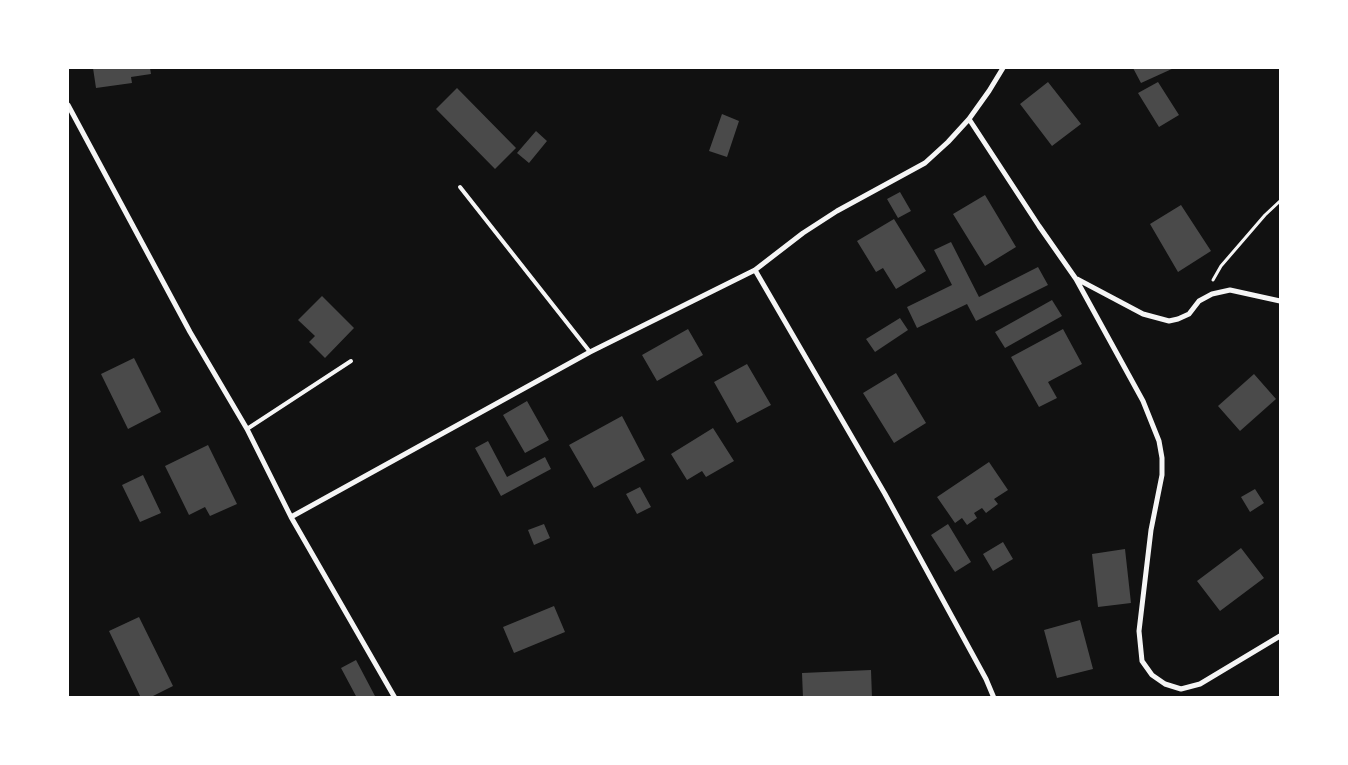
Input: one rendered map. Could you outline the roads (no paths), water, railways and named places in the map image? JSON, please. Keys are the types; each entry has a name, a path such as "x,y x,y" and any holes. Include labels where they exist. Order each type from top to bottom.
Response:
{"street":[{"path":"291,517 590,352 755,270 803,232 925,162 948,142 969,119 1003,68"},
{"path":"68,105 190,332 247,429 291,517 395,698"},
{"path":"969,119 1076,279 1143,401 1159,441 1162,475 1151,530 1139,631 1142,661 1152,675 1165,684 1182,689 1200,684 1280,636"},
{"path":"755,270 885,494 986,679 994,698"},
{"path":"1076,279 1143,314 1169,321 1189,314 1203,299 1212,294 1230,290 1280,301"}],"lane":[{"path":"460,187 590,352"},
{"path":"247,429 351,361"}]}
